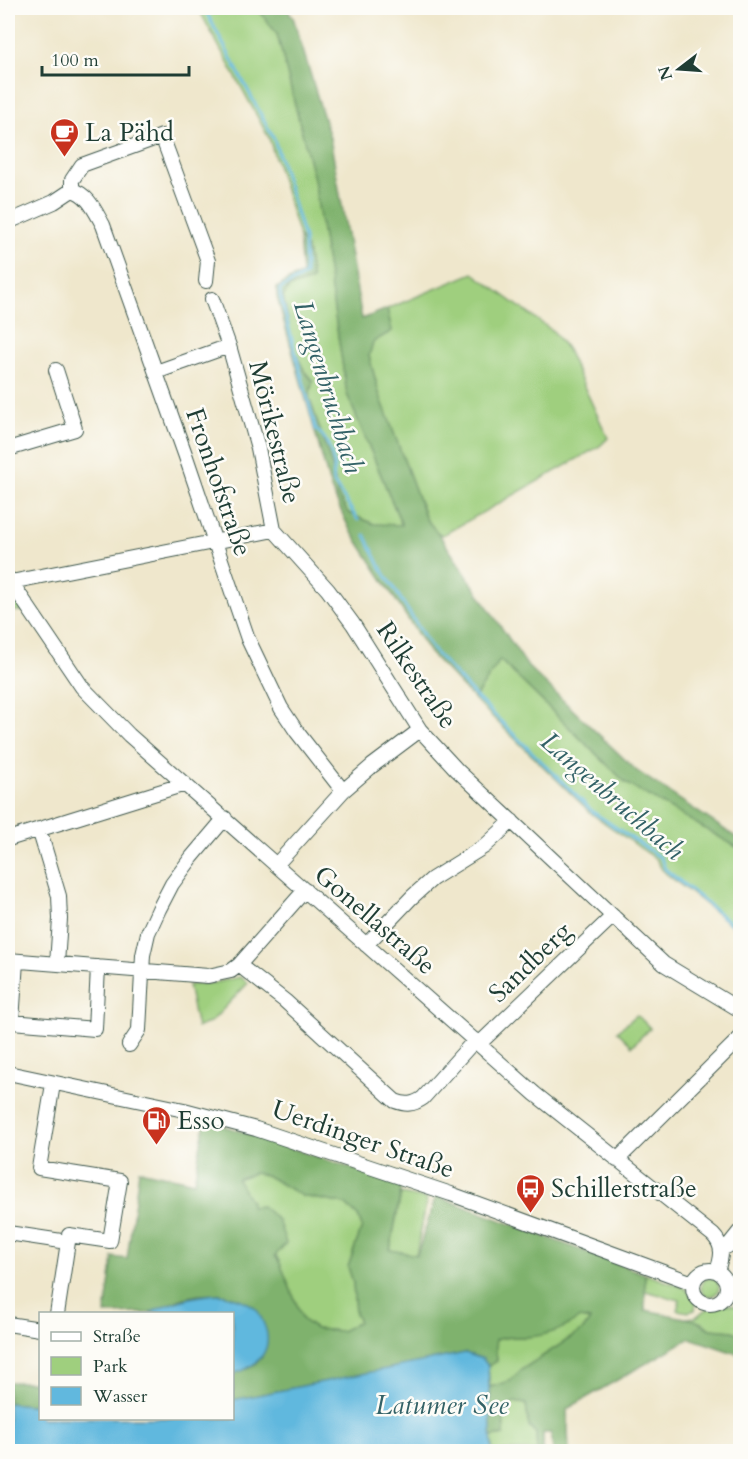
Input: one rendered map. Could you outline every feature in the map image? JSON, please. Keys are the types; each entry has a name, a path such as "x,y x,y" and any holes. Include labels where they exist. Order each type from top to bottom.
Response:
{"street":[{"path":"8,222 54,202 68,192 73,177 82,165 162,136 208,261 206,281"},
{"name":"Fronhofstraße","path":"68,192 80,193 91,205 103,225 216,542 248,639 267,681 297,732 343,791"},
{"name":"Mörikestraße","path":"212,299 229,346 258,448 274,530"},
{"name":"Mörikestraße","path":"156,372 229,346"},
{"path":"8,449 75,429 56,370"},
{"path":"9,580 274,530"},
{"name":"Rilkestraße","path":"274,530 328,590 353,624 420,730 457,770 664,964 741,1010"},
{"name":"Gonellastraße","path":"9,580 82,687 129,735 535,1094 712,1235 720,1243 721,1249"},
{"path":"276,865 343,791 372,765 420,730"},
{"path":"8,839 185,784"},
{"path":"129,1045 139,1030 141,970 148,933 163,900 192,857 225,818"},
{"path":"366,945 411,897 432,879 485,846 512,821"},
{"path":"39,829 59,896 57,964"},
{"path":"98,967 95,1029 12,1022 12,961 57,964 141,970 207,976 231,970 239,965 304,890"},
{"name":"Sandberg","path":"239,965 285,1001 395,1101 403,1104 416,1104 477,1042 613,916"},
{"path":"617,1161 741,1038"},
{"name":"Uerdinger Straße","path":"8,1073 184,1110 256,1129 451,1194 693,1283"},
{"path":"53,1084 39,1168 120,1181 110,1242 69,1235 57,1312"},
{"path":"717,1271 721,1249 728,1246 741,1231"},
{"path":"8,1233 68,1242"},
{"path":"705,1270 717,1271 726,1281 733,1296 718,1303 705,1304 695,1296 693,1283 696,1277 705,1270"},
{"path":"8,1324 39,1329"}],"green space":[{"path":"198,8 257,8 277,34 314,179 347,394 402,526 374,524 348,513 338,496 332,466 309,397 312,381 305,373 296,353 283,297 289,287 312,280 307,249 299,236 269,138"},
{"path":"257,8 286,8 293,17 330,138 362,319 387,309 392,331 373,342 369,356 379,393 426,519 438,533 528,667 637,771 740,840 740,849 626,783 500,660 474,699 430,653 349,528 331,489 277,297 277,288 302,274 299,236 307,249 312,280 289,287 283,297 296,353 306,373 313,381 309,397 332,466 338,496 348,513 374,524 402,525 347,394 314,179 277,34"},
{"path":"473,273 554,332 567,350 608,438 600,446 443,535 438,533 426,519 379,393 369,356 373,342 392,331 387,309"},
{"path":"8,584 24,611 8,611"},
{"path":"500,660 626,783 740,849 740,932 663,871 656,859 592,814 474,699"},
{"path":"240,977 248,983 212,1021 197,1028 188,985 213,983"},
{"path":"637,1015 650,1028 632,1046 617,1031"},
{"path":"205,1121 227,1127 402,1185 390,1250 417,1255 436,1196 645,1274 645,1310 695,1320 710,1329 740,1334 740,1355 690,1338 567,1409 569,1451 553,1451 551,1433 543,1433 543,1451 537,1451 536,1433 529,1427 526,1404 514,1402 510,1405 504,1417 504,1435 491,1437 490,1387 510,1381 521,1370 583,1330 590,1320 580,1318 547,1334 495,1340 497,1361 488,1366 483,1359 465,1353 234,1400 234,1374 253,1366 262,1357 239,1299 221,1294 198,1295 181,1299 152,1312 105,1312 113,1257 127,1259 139,1170 194,1182","holes":["254,1173 266,1175 302,1196 345,1204 358,1216 362,1227 348,1267 353,1282 355,1313 359,1322 341,1331 316,1329 303,1320 275,1256 286,1243 278,1220 262,1206 251,1207 251,1202 237,1179"]},
{"path":"254,1173 266,1175 302,1196 345,1204 358,1216 362,1227 348,1267 353,1282 355,1313 359,1322 341,1331 316,1329 303,1320 280,1263 236,1179"},
{"path":"401,1194 427,1199 416,1255 390,1250"},
{"path":"645,1274 685,1288 696,1302 695,1310 689,1312 677,1310 680,1300 645,1291"},
{"path":"706,1278 714,1278 719,1283 717,1294 706,1296 701,1291 701,1283"},
{"path":"727,1304 740,1307 740,1334 710,1329 703,1323 684,1318 696,1317 706,1309"},
{"path":"580,1318 590,1320 583,1330 521,1370 510,1381 490,1387 488,1366 497,1361 495,1340 547,1334"},
{"path":"8,1382 39,1382 39,1406 8,1403"},
{"path":"514,1402 526,1404 529,1427 536,1433 537,1451 492,1451 491,1437 504,1435 505,1413"}],"water":[{"path":"221,1294 249,1303 257,1310 266,1332 267,1341 266,1348 257,1362 234,1374 234,1312 152,1312 184,1299"},
{"name":"Latumer See","path":"465,1353 483,1359 488,1366 492,1451 8,1451 8,1403 39,1406 39,1420 234,1420 234,1400"}],"waterway":[{"name":"Langenbruchbach","path":"204,8 274,139 304,238 305,275 280,289 280,295 316,430 326,440 332,455 334,483 358,520"},
{"name":"Langenbruchbach","path":"365,535 380,566 432,649 476,697 593,812 661,858 665,869 740,931"}],"place":[{"name":"La Pähd","path":"64,158"},
{"name":"Esso","path":"156,1146"},
{"name":"Schillerstraße","path":"530,1214"}]}
